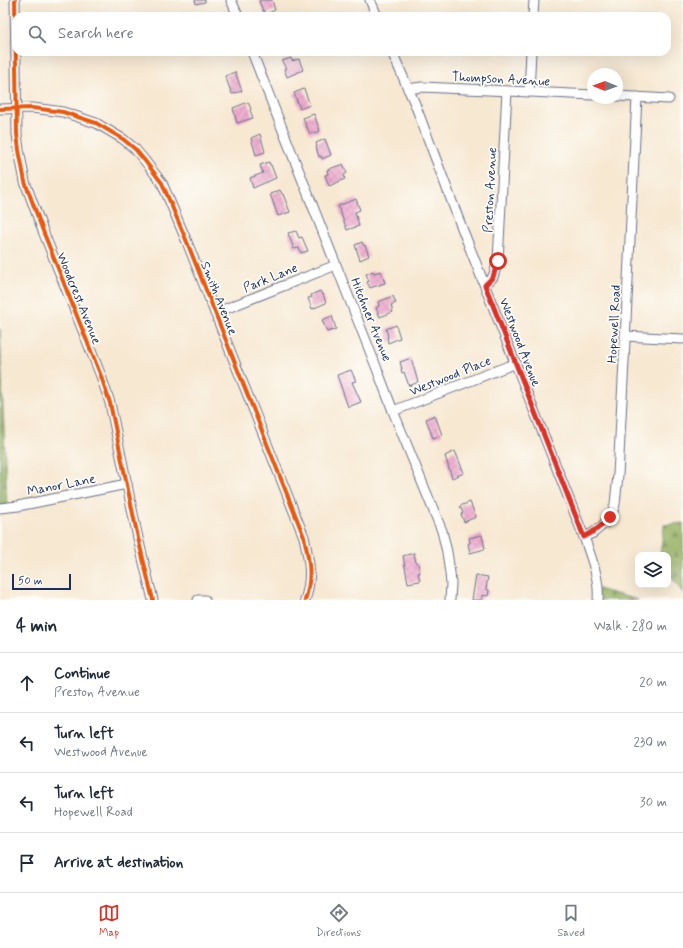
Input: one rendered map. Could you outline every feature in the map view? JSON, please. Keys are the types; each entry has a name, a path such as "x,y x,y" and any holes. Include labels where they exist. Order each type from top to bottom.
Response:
{"street":[{"name":"Woodcrest Avenue","path":"15,0 15,12"},
{"path":"231,0 236,12"},
{"path":"370,0 375,12"},
{"path":"533,12 534,0"},
{"name":"Woodcrest Avenue","path":"16,56 17,134 25,182 113,413 138,538 153,600"},
{"name":"Hitchner Avenue","path":"254,56 378,369 393,411 442,531 450,573 450,600"},
{"name":"Westwood Avenue","path":"394,56 584,537 593,563 598,587 598,600"},
{"path":"529,92 532,56"},
{"name":"Thompson Avenue","path":"408,89 422,87 587,95"},
{"name":"Preston Avenue","path":"485,285 493,277 498,261 507,91"},
{"path":"623,96 669,99"},
{"name":"Hopewell Road","path":"584,537 593,533 604,524 613,511 615,504 637,97"},
{"name":"Smith Avenue","path":"0,109 32,108 63,112 96,123 123,139 135,149 146,160 162,183 187,242 304,537 310,569 310,579 305,600"},
{"name":"Park Lane","path":"215,313 336,265"},
{"path":"625,336 683,339"},
{"name":"Westwood Place","path":"393,411 516,363"},
{"name":"Manor Lane","path":"0,508 18,506 127,484"},
{"path":"198,600 205,600"}],"green space":[{"path":"0,329 7,506 0,506"},
{"path":"683,523 683,593 671,577 671,552 660,552 664,525"},
{"path":"598,589 638,600 597,600"}],"building":[{"path":"195,0 205,0 205,2 196,4"},
{"path":"272,0 275,10 271,12 264,12 260,1"},
{"path":"291,58 292,61 299,59 303,70 287,77 284,69 286,69 282,61"},
{"path":"235,72 242,91 232,94 225,76"},
{"path":"304,89 310,105 300,109 294,93"},
{"path":"248,102 253,118 237,123 233,108"},
{"path":"314,114 320,131 310,134 303,118"},
{"path":"260,134 265,152 256,155 251,138"},
{"path":"325,139 331,155 322,159 321,156 319,157 316,143"},
{"path":"269,162 276,178 253,188 250,178 263,173 260,165"},
{"path":"343,164 347,173 344,175 345,179 329,186 325,175 328,174 327,170"},
{"path":"280,190 290,212 278,216 270,194"},
{"path":"356,199 360,210 355,212 359,226 347,230 338,206"},
{"path":"296,231 299,238 302,237 308,251 301,253 299,248 294,249 288,233"},
{"path":"362,242 364,246 365,245 369,256 360,260 355,245"},
{"path":"373,271 374,273 381,271 385,283 370,288 367,282 369,281 366,274"},
{"path":"320,291 323,294 326,303 312,309 308,298"},
{"path":"393,296 396,303 391,305 393,312 380,317 376,308 379,306 378,302"},
{"path":"332,316 336,329 327,332 322,320"},
{"path":"396,325 400,338 388,343 386,329"},
{"path":"411,358 418,382 409,386 404,372 402,373 400,362"},
{"path":"351,370 356,381 352,382 361,402 348,407 337,375"},
{"path":"435,415 442,435 433,438 426,419"},
{"path":"455,451 464,473 452,478 445,456"},
{"path":"470,502 476,517 464,522 461,514 463,513 460,506"},
{"path":"482,535 485,549 470,553 468,544 470,543 469,538"},
{"path":"414,553 416,563 418,563 420,581 408,583 403,556"},
{"path":"476,575 488,577 486,589 489,590 488,596 482,595 482,600 472,600"}],"cycle path":[{"path":"15,0 15,12"},
{"path":"16,56 17,134 25,182 101,376 110,403 138,538 153,600"},
{"path":"0,109 32,108 63,112 96,123 123,139 135,149 162,183 187,242 304,537 309,561 310,576 305,600"}],"route":[{"path":"498,261 493,277 485,285 532,408 584,537 593,533 610,517"}]}
